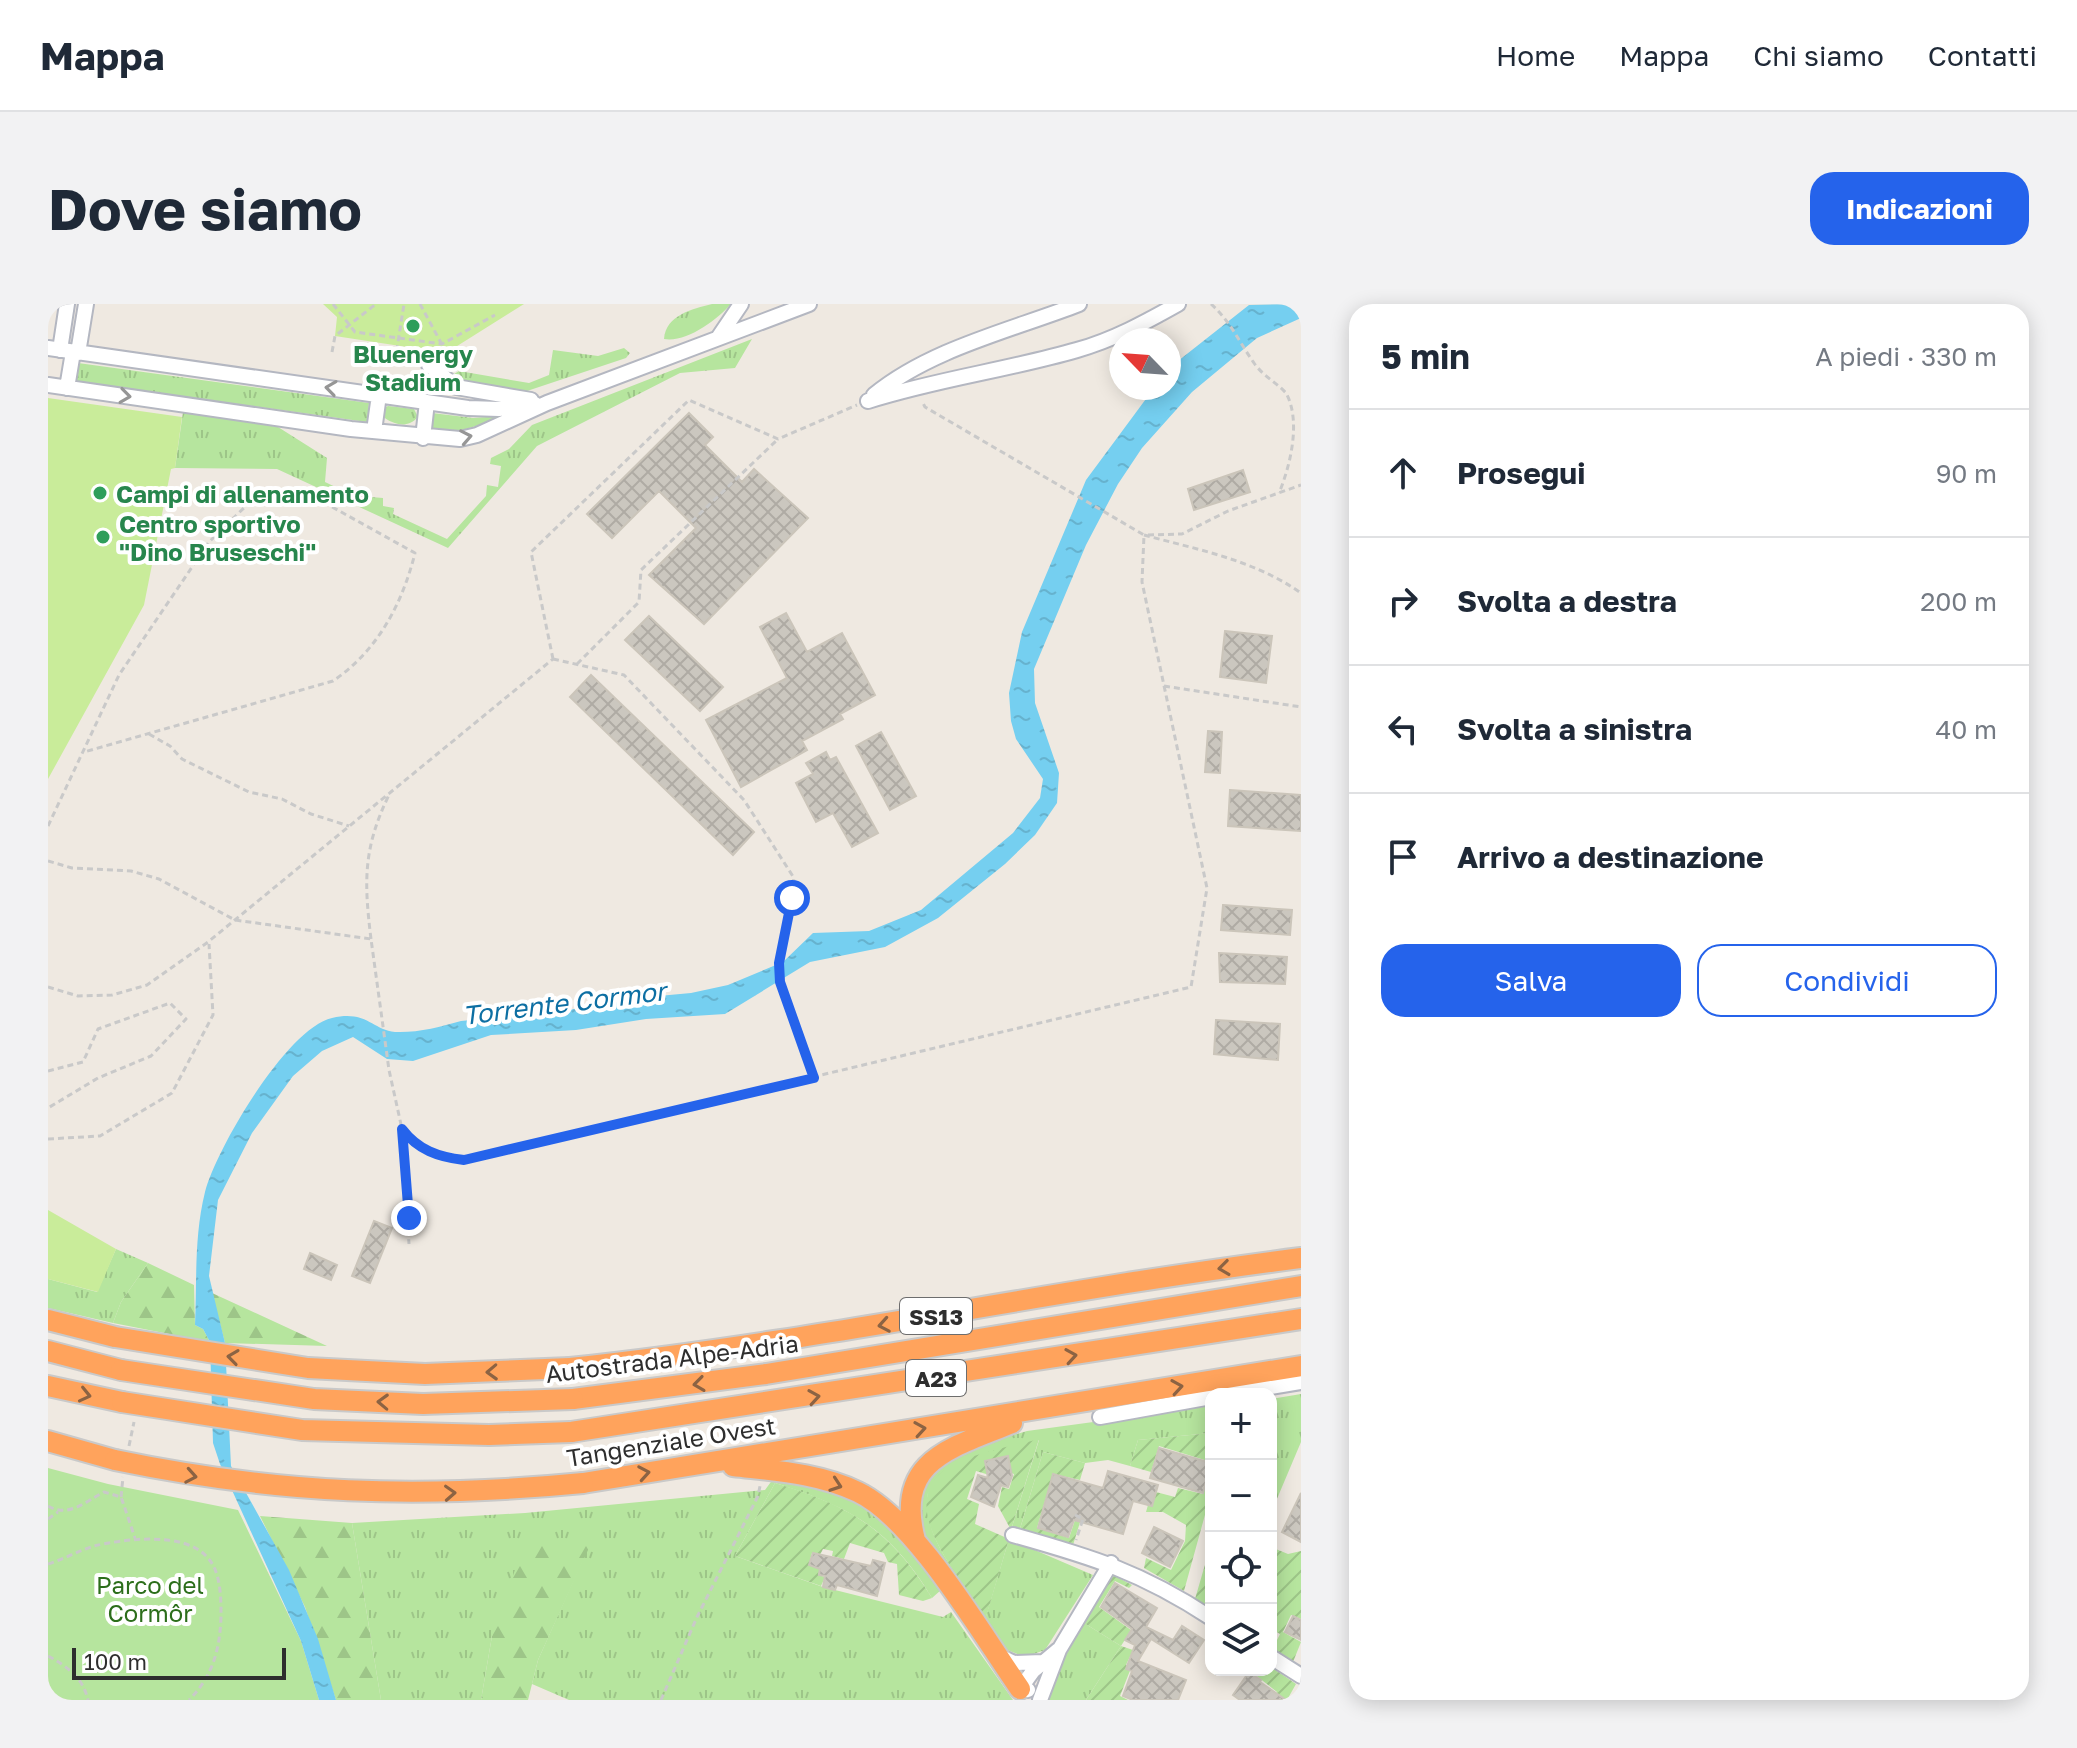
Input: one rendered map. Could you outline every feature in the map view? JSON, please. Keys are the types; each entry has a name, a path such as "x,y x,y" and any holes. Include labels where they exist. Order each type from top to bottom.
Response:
{"highway":[{"name":"SS13","path":"48,1320 115,1337 308,1368 425,1374 570,1368 820,1336 1203,1271 1301,1258"},
{"name":"Autostrada Alpe-Adria","path":"48,1351 121,1370 314,1399 423,1404 573,1399 766,1374 1301,1286"},
{"name":"A23","path":"48,1386 122,1402 302,1430 489,1435 571,1432 920,1381 1301,1319"},
{"name":"Tangenziale Ovest","path":"48,1441 115,1460 199,1477 311,1490 424,1494 583,1483 1301,1366"},
{"path":"915,1540 909,1500 927,1465 955,1444 1045,1410"},
{"path":"705,1462 810,1476 858,1492 892,1516 915,1540 1020,1689"}],"street":[{"path":"65,351 86,304"},
{"path":"718,338 741,304"},
{"path":"868,401 895,378 933,360 1079,304"},
{"path":"868,401 915,386 1080,349 1117,335 1178,304"},
{"path":"48,385 449,440 477,435 547,403 804,305"},
{"path":"66,310 67,388"},
{"path":"65,351 427,402 499,409 547,403"},
{"path":"429,365 456,387 547,403"},
{"path":"374,431 379,395"},
{"path":"423,438 427,402"},
{"path":"1266,1388 1301,1382"},
{"path":"1100,1417 1205,1398"},
{"path":"1013,1535 1111,1563 1162,1585 1205,1614"},
{"path":"1059,1650 1042,1661 1020,1689 1042,1693 1059,1650 1111,1563"},
{"path":"996,1655 1014,1663 1042,1661"},
{"path":"1277,1661 1301,1676"}],"path":[{"path":"333,304 355,332 442,344 495,315"},
{"path":"332,352 335,336 376,304"},
{"path":"395,361 404,304"},
{"path":"420,304 452,363"},
{"path":"1211,304 1229,321 1256,366 1288,396 1295,409 1297,429 1294,451 1279,493"},
{"path":"915,386 925,407 1144,535 1262,569 1301,593"},
{"path":"553,659 531,552 689,400 778,439"},
{"path":"577,664 639,602 641,570 778,439 868,401"},
{"path":"1144,535 1182,534 1228,511 1301,485"},
{"path":"48,826 119,675 209,542 252,500 316,498 415,553 405,593 391,616 361,662 333,681 84,752"},
{"path":"402,1129 412,1142 429,1152 464,1160 1191,987 1207,888 1142,582 1144,535"},
{"path":"553,659 624,675 744,800 794,878 788,930 779,963 780,982 814,1078"},
{"path":"48,987 78,996 112,995 147,985 208,942 553,659"},
{"path":"1164,686 1301,707"},
{"path":"149,734 170,746 182,759 215,772 249,792 282,799 311,814 349,826"},
{"path":"390,793 371,839 366,862 371,939 389,1070 402,1129 409,1244"},
{"path":"48,861 72,868 131,871 159,879 235,920 371,939"},
{"path":"48,1139 100,1136 172,1093 213,1015 208,942"},
{"path":"48,1071 83,1062 98,1029 131,1014 170,1003 186,1019 151,1056 98,1078 48,1108"},
{"path":"661,1700 697,1617 758,1496 762,1468"},
{"path":"48,1519 104,1492 121,1497 135,1538"},
{"path":"48,1506 58,1512"},
{"path":"1073,1552 1083,1519 1075,1515"},
{"path":"48,1564 91,1547 135,1538 170,1541 196,1549 208,1557 219,1585 218,1654 208,1677 189,1700"},
{"path":"48,1656 71,1670 85,1686 88,1700"}],"green space":[{"name":"Bluenergy Stadium","path":"323,304 524,304 446,353 335,336 337,317"},
{"path":"712,304 731,304 718,317 691,334 664,339 675,319"},
{"path":"752,339 735,368 680,373 537,446 448,548 277,469 175,468 183,412 278,427 327,458 325,482 369,503 371,497 383,498 383,506 394,508 393,514 447,539 486,496 487,485 498,487 501,466 490,464 491,458 509,449 532,425"},
{"path":"624,348 630,353 626,358 527,391 446,379 459,371 529,383 549,375 553,350 598,356"},
{"path":"78,363 369,403 367,422 75,381"},
{"name":"Centro sportivo \"Dino Bruseschi\"","path":"48,398 182,417 175,468 171,469 144,605 48,779"},
{"path":"388,406 414,409 418,417 405,424 391,422 382,416 382,409"},
{"path":"432,413 473,418 513,415 459,431 430,431"},
{"path":"48,1210 116,1249 98,1292 48,1279"},
{"path":"116,1249 148,1263 121,1302 113,1323 48,1308 48,1279 97,1292"},
{"path":"148,1263 194,1285 195,1325 203,1329 210,1342 113,1323 121,1302"},
{"path":"212,1293 327,1346 225,1343"},
{"path":"1301,1394 1301,1442 1277,1499 1277,1460 1277,1398"},
{"path":"1205,1407 1205,1434 1138,1440 1130,1466 1108,1460 1085,1463 1043,1452 1019,1532 1011,1530 1039,1440 928,1493 931,1527 937,1543 986,1616 1009,1539 1093,1575 1045,1650 1025,1657 1005,1649 924,1536 917,1500 921,1484 957,1451 1027,1431"},
{"path":"1205,1434 1205,1460 1159,1446 1151,1472 1130,1466 1138,1440"},
{"path":"1039,1439 1011,1530 998,1506 1002,1487 1009,1489 1014,1474 999,1469 996,1477 976,1471 967,1499 979,1504 975,1524 1009,1539 986,1617 937,1542 929,1521 927,1501 933,1482 949,1467 981,1454"},
{"path":"1043,1452 1085,1463 1080,1480 1053,1474 1037,1528 1069,1538 1076,1517 1081,1519 1073,1545 1020,1529"},
{"name":"Parco del Cormôr","path":"48,1468 108,1484 238,1510 301,1641 319,1700 48,1700"},
{"path":"773,1479 830,1488 886,1518 941,1590 932,1598 900,1554 866,1523 825,1501 775,1483 735,1556 823,1587 943,1617 951,1612 1013,1700 569,1700 532,1684 538,1660 592,1539 492,1636 481,1700 381,1700 352,1523 525,1513 765,1490"},
{"path":"775,1483 825,1501 866,1523 900,1554 932,1598 923,1601 899,1595 897,1564 888,1562 884,1553 850,1543 844,1559 832,1556 833,1551 823,1549 820,1555 812,1553 809,1564 820,1568 818,1575 825,1577 821,1586 735,1556"},
{"path":"1178,1488 1203,1494 1205,1488 1205,1515 1184,1591 1144,1568 1146,1558 1171,1570 1185,1541 1186,1525 1163,1512 1146,1512 1152,1491 1175,1497"},
{"path":"260,1516 352,1523 381,1700 336,1700 305,1607"},
{"path":"593,1539 538,1660 528,1700 481,1700 492,1636 525,1541"},
{"path":"1277,1549 1288,1554 1301,1551 1301,1619 1291,1615 1283,1632 1301,1642 1293,1662 1277,1651 1280,1634 1277,1632"},
{"path":"1205,1565 1205,1605 1195,1599"},
{"path":"1113,1575 1132,1585 1129,1588 1115,1581 1099,1607 1131,1630 1121,1646 1084,1623"},
{"path":"1084,1623 1121,1646 1086,1700 1047,1700 1056,1673"},
{"path":"1121,1646 1133,1650 1126,1665 1131,1668 1120,1696 1128,1700 1086,1700"},
{"path":"1277,1671 1296,1684 1287,1700 1273,1700 1277,1692 1257,1676 1277,1676"}],"water":[{"path":"1301,304 1301,318 1257,338 1192,392 1142,448 1118,484 1086,545 1034,669 1035,703 1059,773 1057,803 1035,835 1005,864 938,918 885,947 810,962 725,1014 646,1019 576,1030 491,1035 413,1061 387,1059 353,1037 322,1051 293,1076 252,1133 218,1200 209,1276 225,1343 231,1466 289,1570 318,1639 336,1700 319,1700 301,1641 213,1443 210,1342 203,1329 195,1325 198,1242 205,1192 223,1148 256,1093 295,1043 314,1027 332,1018 361,1018 387,1030 412,1032 461,1021 566,1011 604,1001 691,993 728,985 783,962 813,933 869,931 921,910 1013,833 1040,798 1043,779 1016,739 1009,693 1022,632 1086,480 1145,400 1181,400 1181,359 1249,305"}],"building":[{"path":"689,413 713,437 705,445 742,482 754,469 808,518 704,624 649,575 696,528 659,491 612,538 587,514"},
{"path":"1243,470 1250,492 1194,510 1188,489"},
{"path":"786,613 807,652 842,633 875,695 840,714 843,719 802,741 807,750 741,787 706,720 787,678 760,627"},
{"path":"649,616 723,687 700,711 625,640"},
{"path":"1225,631 1272,636 1266,683 1220,677"},
{"path":"591,675 754,832 733,855 570,697"},
{"path":"1208,731 1222,732 1220,773 1205,772"},
{"path":"881,732 916,796 890,810 856,746"},
{"path":"826,752 830,760 836,757 878,833 852,847 833,813 816,822 796,783 813,774 806,763"},
{"path":"1230,790 1301,795 1301,831 1228,826"},
{"path":"1223,905 1292,910 1290,935 1221,930"},
{"path":"1219,953 1287,957 1285,984 1220,982"},
{"path":"1216,1020 1280,1024 1278,1060 1214,1054"},
{"path":"374,1221 392,1228 370,1283 352,1276"},
{"path":"310,1253 337,1265 331,1280 304,1269"},
{"path":"1159,1448 1205,1461 1203,1493 1150,1478"},
{"path":"1008,1456 1012,1476 1008,1487 1001,1485 994,1507 971,1497 978,1475 988,1478 985,1461"},
{"path":"1108,1471 1158,1485 1152,1506 1133,1501 1123,1534 1074,1520 1068,1537 1038,1528 1053,1474 1103,1488"},
{"path":"1301,1493 1301,1542 1282,1532"},
{"path":"1154,1527 1183,1541 1170,1567 1142,1553"},
{"path":"813,1553 871,1566 873,1560 885,1563 877,1596 837,1585 835,1590 823,1587 825,1576 819,1575 820,1569 809,1565"},
{"path":"1115,1583 1157,1608 1146,1627 1173,1640 1182,1626 1204,1640 1189,1663 1151,1639 1138,1661 1186,1680 1178,1700 1133,1700 1123,1696 1132,1671 1126,1669 1135,1645 1125,1640 1132,1629 1101,1607"},
{"path":"1293,1616 1301,1620 1301,1640 1285,1632"},
{"path":"1246,1676 1255,1676 1286,1700 1240,1700 1233,1695"}],"place":[{"name":"Bluenergy Stadium","path":"413,326"},
{"name":"Campi di allenamento","path":"100,493"},
{"name":"Centro sportivo \"Dino Bruseschi\"","path":"103,537"}],"route":[{"path":"409,1218 402,1129 412,1142 429,1152 464,1160 814,1078 780,982 779,963 792,898"}],"water label":[{"name":"Torrente Cormor","path":"564,1003"}]}
